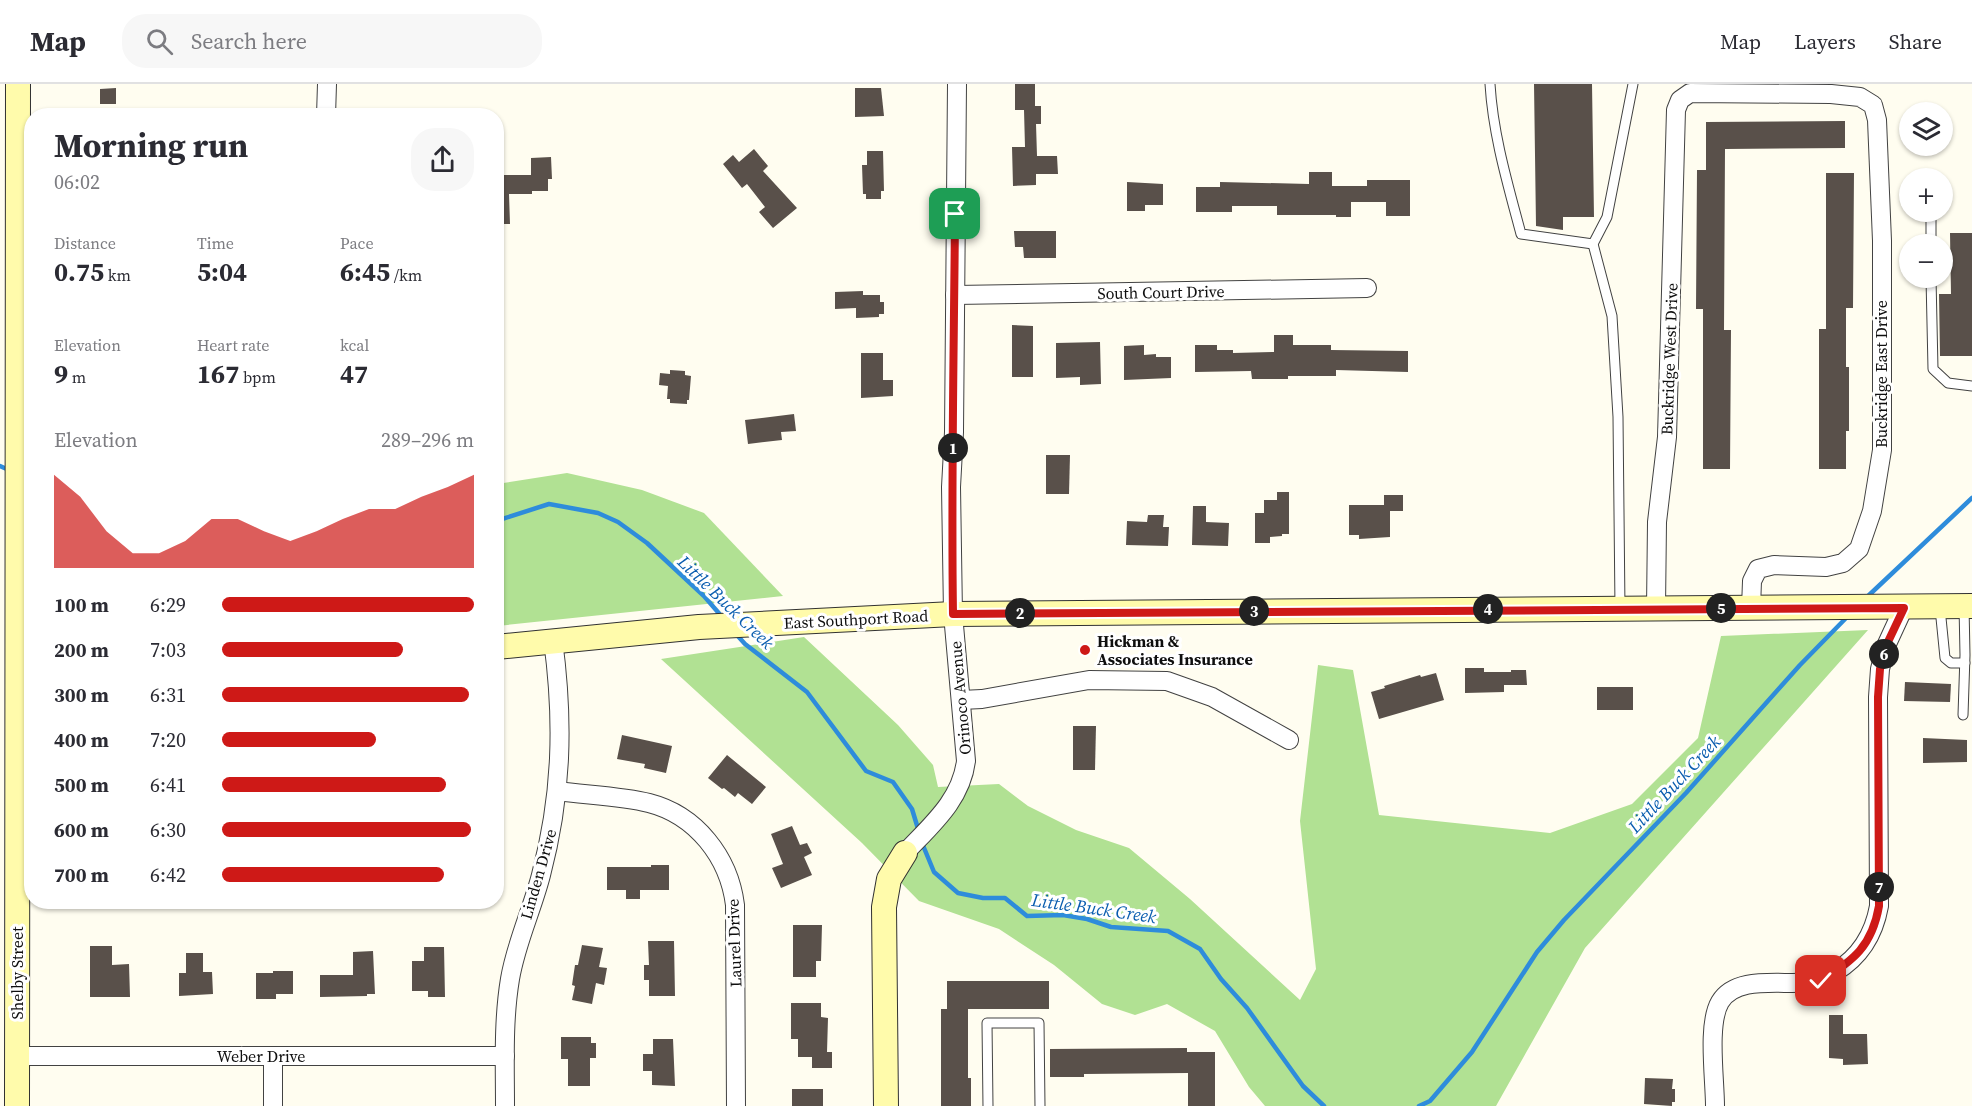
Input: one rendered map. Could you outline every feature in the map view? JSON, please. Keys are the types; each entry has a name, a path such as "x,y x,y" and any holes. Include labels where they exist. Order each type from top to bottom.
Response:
{"main road":[{"name":"Shelby Street","path":"17,1106 18,84"},
{"name":"East Southport Road","path":"504,646 699,627 953,614 1959,607"},
{"name":"Orinoco Avenue","path":"886,1106 884,907 889,879 905,853"}],"street":[{"path":"326,108 327,84"},
{"name":"Orinoco Avenue","path":"905,853 948,807 960,785 965,767 966,748 953,614 951,487 954,432 957,84"},
{"name":"Buckridge East Drive","path":"1676,110 1680,100 1690,93 1832,94 1860,97 1873,105 1877,120 1882,241 1882,450 1872,511 1859,549 1843,563 1826,567 1774,565 1758,569 1752,580 1751,608"},
{"name":"Buckridge West Drive","path":"1656,608 1657,522 1667,437 1676,110"},
{"name":"South Court Drive","path":"955,295 1367,288"},
{"path":"1715,1106 1713,1021 1728,991 1737,986 1754,984 1821,981 1847,965 1864,947 1876,925 1879,906 1878,688 1886,646 1901,608"},
{"name":"Linden Drive","path":"505,1106 505,1016 510,979 518,944 541,875 558,791 561,716 553,640"},
{"path":"961,700 982,699 1089,680 1167,681 1212,697 1289,740"},
{"name":"Laurel Drive","path":"558,791 648,803 668,810 687,820 716,851 729,877 735,905 736,1106"},
{"name":"Weber Drive","path":"17,1056 505,1056"},
{"path":"273,1056 273,1106"}],"lane":[{"path":"1490,84 1492,109 1502,159 1521,234 1593,244"},
{"path":"1620,608 1618,417 1612,316 1593,244 1607,217 1633,84"},
{"path":"1931,288 1933,369 1948,383 1972,386"},
{"path":"1959,607 1965,663 1963,715"},
{"path":"1959,607 1945,658 1951,663 1965,663"},
{"path":"988,1106 987,1023 1039,1023 1040,1106"}],"green space":[{"path":"567,473 642,490 704,513 783,596 504,625 504,483"},
{"path":"1868,630 1585,948 1496,1106 1265,1106 1249,1087 1215,1031 1167,1004 1135,1015 1102,1004 1054,965 999,929 919,901 862,843 661,659 804,637 898,725 933,765 938,787 999,784 1028,806 1076,830 1129,848 1190,899 1300,1000 1316,969 1300,821 1318,665 1353,670 1379,815 1550,833 1632,804 1698,738 1721,636"}],"building":[{"path":"1015,84 1035,84 1035,106 1041,106 1041,124 1036,124 1037,156 1057,156 1058,174 1036,174 1036,185 1013,186 1012,147 1025,147 1024,110 1015,110"},
{"path":"1534,84 1592,84 1594,217 1563,217 1563,230 1536,226"},
{"path":"116,88 116,104 100,104 100,89"},
{"path":"855,88 881,88 884,116 855,117"},
{"path":"1845,121 1845,148 1725,149 1724,330 1731,330 1730,469 1703,469 1703,309 1696,309 1697,170 1706,170 1706,122"},
{"path":"754,149 768,166 763,171 797,208 773,228 759,212 765,207 747,184 742,188 723,164 733,155 739,162"},
{"path":"867,151 883,151 884,191 881,191 881,199 866,199 866,194 863,194 862,165 867,165"},
{"path":"551,157 552,179 548,179 548,191 509,194 510,224 504,224 504,175 531,175 531,158"},
{"path":"1309,172 1332,172 1332,186 1367,186 1367,180 1410,180 1410,216 1386,216 1386,202 1351,202 1351,217 1277,215 1277,206 1232,206 1232,212 1196,212 1196,187 1220,187 1220,182 1309,184"},
{"path":"1826,173 1854,173 1853,308 1846,308 1849,431 1846,431 1846,469 1819,469 1819,329 1826,329"},
{"path":"1127,182 1163,184 1163,205 1145,205 1145,211 1127,211"},
{"path":"1014,231 1056,231 1056,258 1024,258 1023,247 1015,247"},
{"path":"1972,233 1972,356 1940,356 1939,294 1951,294 1951,288 1953,288 1953,234 1950,234"},
{"path":"863,291 863,295 880,295 880,302 884,302 884,314 879,314 879,317 856,318 856,308 835,309 835,292"},
{"path":"1012,325 1033,326 1033,377 1012,377"},
{"path":"1274,335 1293,335 1293,345 1331,345 1331,350 1408,351 1408,372 1336,370 1336,376 1252,379 1251,371 1195,372 1195,345 1217,345 1217,350 1233,350 1233,353 1274,352"},
{"path":"1100,342 1101,384 1080,385 1080,377 1056,378 1056,343"},
{"path":"1144,345 1144,355 1156,354 1156,357 1171,357 1171,378 1124,380 1124,346"},
{"path":"861,353 883,353 883,380 893,380 893,396 861,398"},
{"path":"670,370 685,371 685,375 691,376 687,404 670,403 670,399 667,399 668,386 659,385 660,373 670,374"},
{"path":"794,414 796,431 781,432 782,440 748,444 745,420"},
{"path":"1046,455 1070,455 1069,494 1046,494"},
{"path":"1277,492 1289,492 1289,534 1270,537 1270,543 1255,543 1255,513 1264,513 1264,500 1277,500"},
{"path":"1384,495 1403,495 1403,511 1390,511 1390,537 1359,539 1359,535 1349,535 1349,505 1384,505"},
{"path":"1193,506 1206,506 1206,522 1229,523 1228,546 1192,545"},
{"path":"1148,515 1164,515 1163,527 1169,527 1168,546 1126,545 1127,521 1147,522"},
{"path":"1465,668 1484,668 1484,672 1526,670 1527,685 1504,685 1504,692 1465,693"},
{"path":"1436,673 1444,700 1379,719 1371,692 1420,675 1421,677"},
{"path":"1905,682 1951,684 1950,702 1904,701"},
{"path":"1597,687 1633,687 1633,710 1597,710"},
{"path":"1073,726 1096,726 1095,770 1073,770"},
{"path":"622,735 672,746 666,773 644,768 645,764 617,759"},
{"path":"1923,738 1967,740 1967,762 1923,763"},
{"path":"727,755 766,787 752,804 738,793 735,797 708,778"},
{"path":"792,826 800,845 807,843 812,853 804,857 812,875 781,888 772,868 783,864 771,834"},
{"path":"651,865 669,865 669,890 640,890 640,899 626,899 626,890 607,890 607,867 651,867"},
{"path":"793,925 822,925 821,961 816,961 816,977 793,977"},
{"path":"648,941 674,941 675,996 649,996 649,980 644,980 644,965 649,965"},
{"path":"582,945 603,948 599,967 607,968 604,985 596,983 592,1004 572,1000 575,965 578,965"},
{"path":"90,946 112,946 112,965 129,964 130,997 90,997"},
{"path":"424,947 444,947 445,997 428,997 428,991 412,991 412,961 424,961"},
{"path":"373,951 375,994 320,997 320,975 353,975 353,952"},
{"path":"186,953 203,953 203,972 212,972 213,994 179,996 179,973 186,973"},
{"path":"273,971 293,971 293,994 276,994 276,999 256,999 256,973 273,973"},
{"path":"947,981 1049,981 1049,1009 968,1009 968,1078 971,1078 971,1106 941,1106 941,1009 947,1009"},
{"path":"791,1003 821,1003 821,1017 828,1018 827,1052 832,1052 832,1068 812,1068 812,1057 798,1057 798,1039 791,1039"},
{"path":"1829,1015 1843,1015 1843,1034 1867,1034 1868,1064 1843,1065 1843,1059 1829,1058"},
{"path":"561,1037 591,1037 591,1043 596,1043 596,1058 590,1058 590,1086 568,1086 568,1059 561,1059"},
{"path":"653,1039 673,1039 675,1086 652,1085 652,1071 643,1071 643,1054 653,1054"},
{"path":"1187,1048 1187,1052 1215,1052 1215,1106 1188,1106 1188,1073 1084,1074 1084,1077 1050,1077 1050,1049"},
{"path":"1645,1078 1673,1079 1672,1089 1675,1089 1675,1102 1672,1102 1672,1106 1644,1104"},
{"path":"792,1089 823,1089 823,1106 792,1106"}],"waterway":[{"name":"Little Buck Creek","path":"0,466 9,470"},
{"name":"Little Buck Creek","path":"1867,597 1972,498"},
{"name":"Little Buck Creek","path":"504,518 549,504 598,513 618,522 647,543 704,596 723,618"},
{"name":"Little Buck Creek","path":"1419,1106 1430,1101 1472,1052 1537,952 1564,920 1686,793 1800,665 1848,616"},
{"name":"Little Buck Creek","path":"736,634 745,644 807,692 866,771 893,782 912,809 919,832"},
{"name":"Little Buck Creek","path":"922,843 934,872 958,893 983,898 1005,898 1027,916 1063,915 1087,919 1111,927 1168,931 1200,949 1221,979 1247,1008 1303,1086 1324,1106"}],"place":[{"name":"Hickman & Associates Insurance","path":"1085,650"}],"route":[{"path":"955,214 954,432 951,487 953,614 1904,608 1886,646 1880,669 1877,739 1879,906 1876,925 1864,947 1847,965 1821,981"}]}
